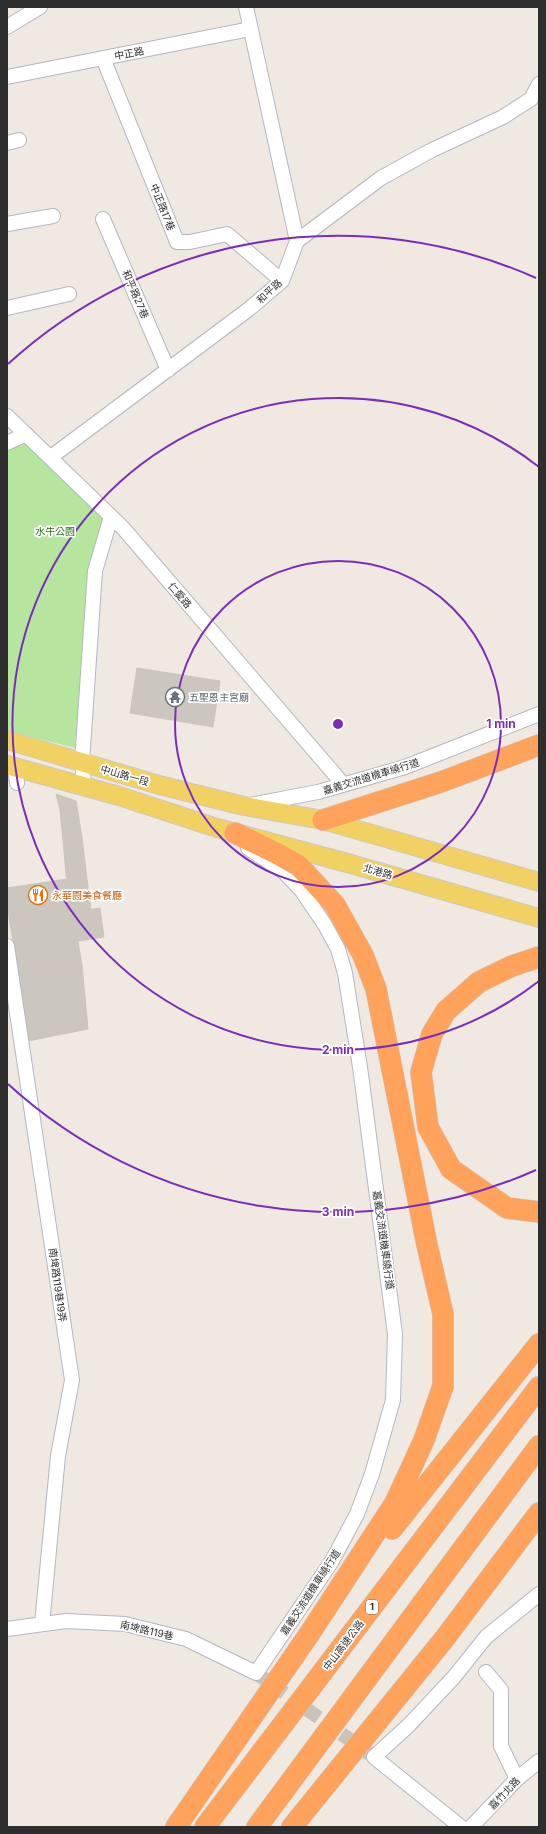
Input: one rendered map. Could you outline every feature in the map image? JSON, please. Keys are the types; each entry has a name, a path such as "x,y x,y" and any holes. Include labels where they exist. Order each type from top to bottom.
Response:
{"highway":[{"path":"323,820 441,782 539,746"},
{"path":"176,1827 310,1633 395,1503 424,1440 443,1386 443,1314 427,1245 376,989 364,955 335,905 299,866 276,853 226,830"},
{"path":"539,957 512,966 479,982 446,1011 432,1034 421,1072 428,1127 451,1169 507,1208 539,1212"},
{"path":"310,1633 539,1344"},
{"name":"中山高速公路","path":"205,1827 539,1387"},
{"path":"257,1827 539,1446"},
{"path":"292,1827 428,1659 539,1512"},
{"path":"428,1659 524,1549 539,1534"}],"main road":[{"name":"中山路一段","path":"7,740 159,785 244,806"},
{"path":"13,772 84,786 226,830"},
{"path":"244,806 323,820 539,882"},
{"name":"北港路","path":"226,830 539,918"}],"street":[{"path":"7,27 40,7"},
{"path":"246,7 297,241 381,178 430,151 503,117 531,99 539,84"},
{"name":"中正路","path":"7,77 250,29"},
{"name":"中正路17巷","path":"103,58 177,242 190,242 227,234 282,281"},
{"path":"7,224 52,216"},
{"name":"和平路27巷","path":"104,219 168,370"},
{"name":"和平路","path":"51,458 248,309 282,281 297,241"},
{"path":"7,308 69,294"},
{"name":"仁愛路","path":"7,416 111,516 343,784"},
{"path":"7,443 26,434"},
{"path":"84,786 82,762 95,571 111,516"},
{"name":"嘉義交流道機車繞行道","path":"244,806 318,792 405,767 539,714"},
{"name":"嘉義交流道機車繞行道","path":"226,830 284,872 306,897 325,925 338,949 345,973 360,1067 396,1334 393,1400 372,1474 357,1514 332,1561 256,1673"},
{"name":"南埤路119巷19弄","path":"7,946 72,1380 58,1456 42,1624"},
{"path":"461,1827 374,1757 409,1725 454,1677 486,1637 539,1594"},
{"name":"南埤路119巷","path":"7,1629 66,1622 125,1624 186,1639 256,1673"},
{"path":"486,1672 501,1690 501,1746 517,1779"},
{"name":"嘉竹北路","path":"472,1827 517,1779 539,1761"}],"green space":[{"name":"水牛公園","path":"25,444 111,517 89,573 75,748 7,731 7,449"}],"building":[{"name":"五聖恩主宮廟","path":"137,668 220,681 213,727 130,713"},
{"path":"56,794 76,801 77,807 60,810"},
{"path":"77,807 82,837 63,840 60,810"},
{"path":"82,837 86,871 66,874 63,840"},
{"path":"86,871 91,910 73,912 66,874"},
{"name":"永華園美食餐廳","path":"67,879 72,907 9,918 7,888"},
{"path":"72,907 82,965 19,975 9,918"},
{"path":"100,908 104,937 78,941 73,912"},
{"path":"82,965 88,1029 28,1041 19,975"}],"tunnel":[{"path":"256,1673 374,1757"}],"place":[{"name":"五聖恩主宮廟","path":"175,697"},
{"name":"永華園美食餐廳","path":"38,895"}]}
